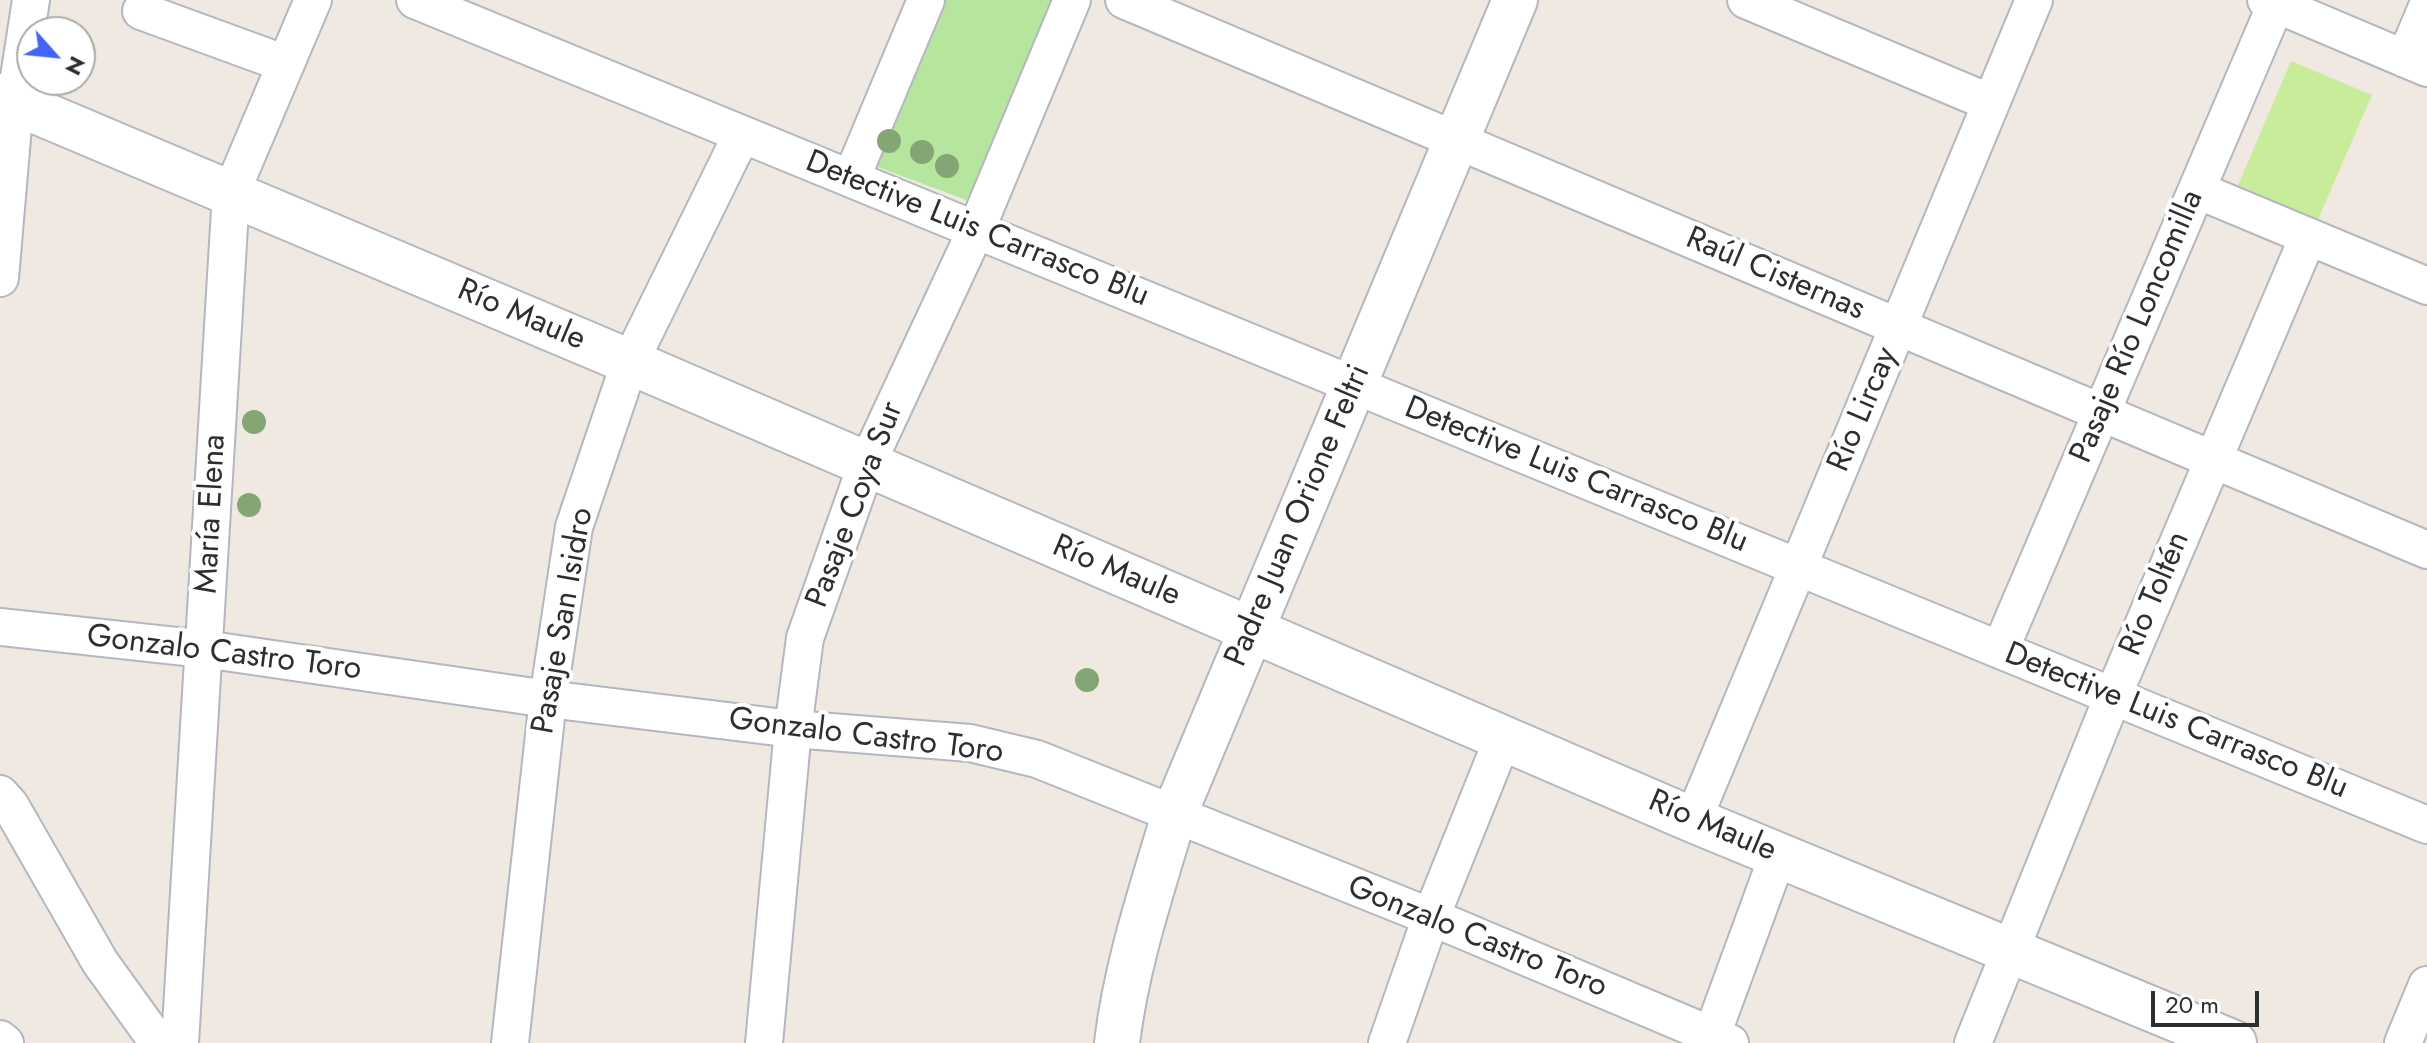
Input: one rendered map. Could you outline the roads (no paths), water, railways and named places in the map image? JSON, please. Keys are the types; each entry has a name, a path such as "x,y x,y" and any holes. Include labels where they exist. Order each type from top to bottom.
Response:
{"street":[{"path":"0,278 8,100 31,0"},
{"name":"María Elena","path":"161,1042 204,649 231,193 313,0"},
{"name":"Detective Luis Carrasco Blu","path":"415,0 2427,825"},
{"path":"851,179 926,0"},
{"name":"Pasaje Coya Sur","path":"764,1043 793,729 805,638 866,466 976,230 1072,0"},
{"name":"Raúl Cisternas","path":"1124,0 2427,550"},
{"name":"Padre Juan Orione Feltri","path":"1117,1043 1120,1017 1148,905 1174,815 1515,0"},
{"name":"Río Lircay","path":"1693,820 2034,0"},
{"path":"2271,2 2416,63 2427,7"},
{"name":"Pasaje Río Loncomilla","path":"2000,650 2197,190 2271,2"},
{"path":"1770,5 1991,103"},
{"path":"141,11 286,64"},
{"name":"Río Maule","path":"8,100 630,362 1693,820 2234,1043"},
{"name":"Pasaje San Isidro","path":"510,1043 548,699 574,527 630,362 742,134"},
{"path":"2197,190 2427,286"},
{"name":"Río Toltén","path":"1973,1043 2113,696 2308,237"},
{"name":"Gonzalo Castro Toro","path":"0,627 204,649 548,699 793,729 970,743 1037,759 1431,917 1717,1040"},
{"path":"1387,1043 1431,917 1503,738"},
{"path":"0,794 10,805 100,962 161,1042"},
{"path":"1717,1040 1778,855"},
{"path":"2403,1043 2427,985"},
{"path":"0,1039 5,1043"}]}
